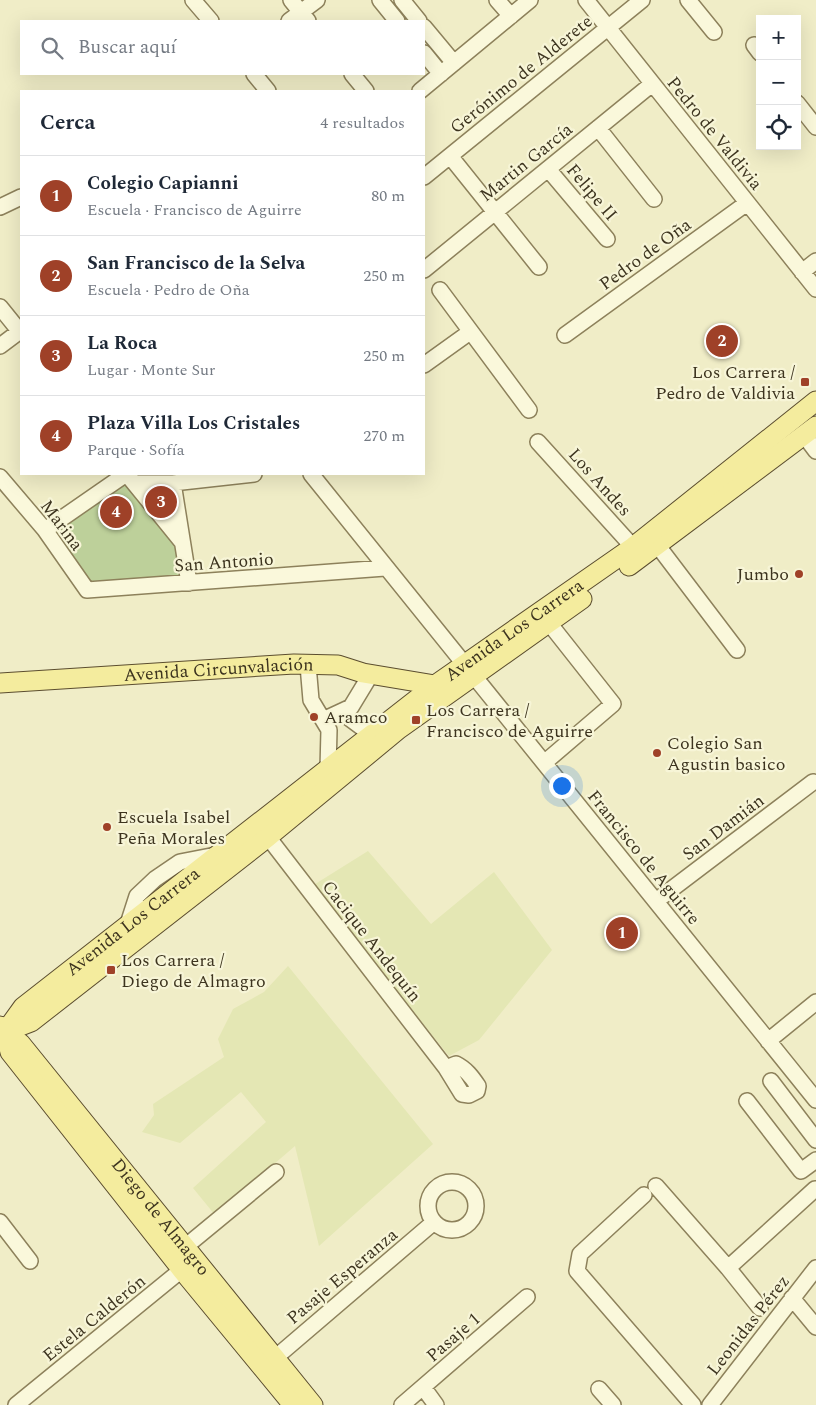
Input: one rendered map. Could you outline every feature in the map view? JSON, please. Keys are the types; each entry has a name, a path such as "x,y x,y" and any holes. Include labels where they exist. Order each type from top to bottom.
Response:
{"main road":[{"name":"Avenida Los Carrera","path":"2,1031 32,1022 268,837 469,671 634,547 816,400"},
{"name":"Avenida Los Carrera","path":"2,1031 23,1007 435,685 469,671 549,623 658,546 810,431"},
{"name":"Avenida Circunvalación","path":"0,683 308,665 338,665 371,674 435,685"},
{"name":"Diego de Almagro","path":"2,1031 10,1052 187,1259 275,1358 313,1405"},
{"name":"Diego de Almagro","path":"187,1259 293,1405"}],"street":[{"path":"193,0 210,20"},
{"path":"297,14 316,0"},
{"path":"380,0 396,20"},
{"path":"402,0 418,20"},
{"path":"497,0 511,16"},
{"path":"421,90 530,0"},
{"name":"Pedro de Valdivia","path":"586,0 816,289"},
{"name":"Gerónimo de Alderete","path":"425,176 642,0"},
{"path":"688,0 714,32"},
{"path":"425,27 454,63"},
{"path":"425,54 441,74"},
{"path":"255,75 267,90"},
{"path":"353,75 365,90"},
{"name":"Martin García","path":"425,269 652,84"},
{"path":"799,105 816,127"},
{"path":"598,128 654,199"},
{"path":"450,156 540,267"},
{"name":"Felipe II","path":"548,169 607,239"},
{"path":"0,207 20,197"},
{"name":"Pedro de Oña","path":"565,335 747,203"},
{"path":"802,272 816,261"},
{"path":"440,290 529,410"},
{"path":"0,307 20,332 0,346"},
{"path":"425,364 470,332"},
{"path":"810,431 816,451"},
{"name":"Los Andes","path":"538,442 634,547"},
{"path":"45,530 129,477 173,483 245,475"},
{"name":"Francisco de Aguirre","path":"312,475 816,1100"},
{"name":"Marina","path":"0,477 45,530 74,572"},
{"path":"129,477 183,543"},
{"path":"173,483 189,583"},
{"path":"658,546 737,650"},
{"name":"San Antonio","path":"74,572 87,590 385,568"},
{"path":"544,763 613,704 549,623"},
{"path":"308,665 311,700 329,730 328,768"},
{"path":"323,720 351,707 371,674"},
{"path":"340,712 372,735"},
{"name":"San Damián","path":"656,901 813,782"},
{"name":"Cacique Andequín","path":"268,837 446,1068"},
{"path":"768,1041 816,1002"},
{"path":"771,1081 816,1140"},
{"path":"728,1268 815,1189 747,1101"},
{"path":"801,1171 816,1160"},
{"name":"Estela Calderón","path":"16,1405 187,1259 276,1172"},
{"path":"693,1405 577,1271 580,1254 650,1190 728,1268 760,1308"},
{"path":"0,1222 30,1261"},
{"name":"Pasaje Esperanza","path":"275,1358 434,1222"},
{"name":"Leonidas Pérez","path":"710,1405 816,1268"},
{"name":"Pasaje 1","path":"402,1405 528,1297"},
{"path":"792,1298 816,1327"},
{"path":"423,1387 436,1405"},
{"path":"599,1389 613,1405"}],"green space":[{"path":"123,480 181,544 184,581 90,585 52,533"},
{"path":"368,851 431,924 494,872 552,950 479,1040 449,1056 312,886"},
{"path":"288,966 433,1144 319,1246 295,1146 215,1215 193,1188 266,1122 241,1092 180,1143 142,1132 154,1115 153,1104 224,1057 218,1039 233,1009 264,992"}],"place":[{"name":"San Francisco de la Selva","path":"722,341"},
{"name":"Los Carrera / Pedro de Valdivia","path":"805,382"},
{"name":"La Roca","path":"161,502"},
{"name":"Plaza Villa Los Cristales","path":"116,512"},
{"name":"Jumbo","path":"799,574"},
{"name":"Aramco","path":"314,717"},
{"name":"Los Carrera / Francisco de Aguirre","path":"416,720"},
{"name":"Colegio San Agustin basico","path":"657,753"},
{"name":"Escuela Isabel Peña Morales","path":"107,827"},
{"name":"Colegio Capianni","path":"622,933"},
{"name":"Los Carrera / Diego de Almagro","path":"111,970"}]}
